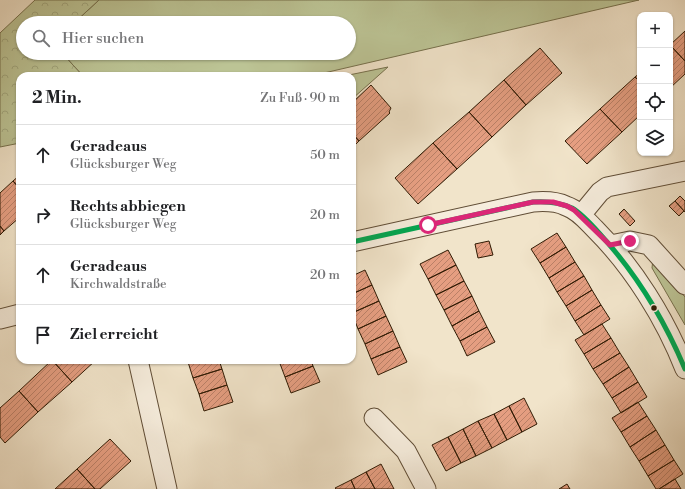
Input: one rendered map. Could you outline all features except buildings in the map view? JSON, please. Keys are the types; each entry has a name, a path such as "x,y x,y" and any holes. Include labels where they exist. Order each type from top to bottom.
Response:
{"street":[{"path":"581,215 600,192 607,187 685,171"},
{"path":"356,241 533,202 547,201 560,203 581,215 610,245 650,300 666,328 685,369"},
{"path":"610,245 630,241 649,245 685,285"},
{"path":"0,318 16,315"},
{"path":"139,364 167,489"},
{"path":"374,418 406,451 426,489"}],"green space":[{"path":"35,0 99,0 82,16 18,16"},
{"path":"99,0 639,0 328,72 79,72 68,60 356,60 356,16 82,16"},
{"path":"16,18 16,60 68,60 79,72 16,72 16,144 0,147 0,33"},
{"path":"388,67 356,95 356,74"},
{"path":"653,258 685,297 685,325 652,268"}],"transit line":[{"path":"356,241 533,202 553,202 562,204 572,208 593,226 637,280 668,332 685,369"}],"route":[{"path":"428,225 523,204 547,201 567,206 574,210 581,215 610,245 630,241"}]}
